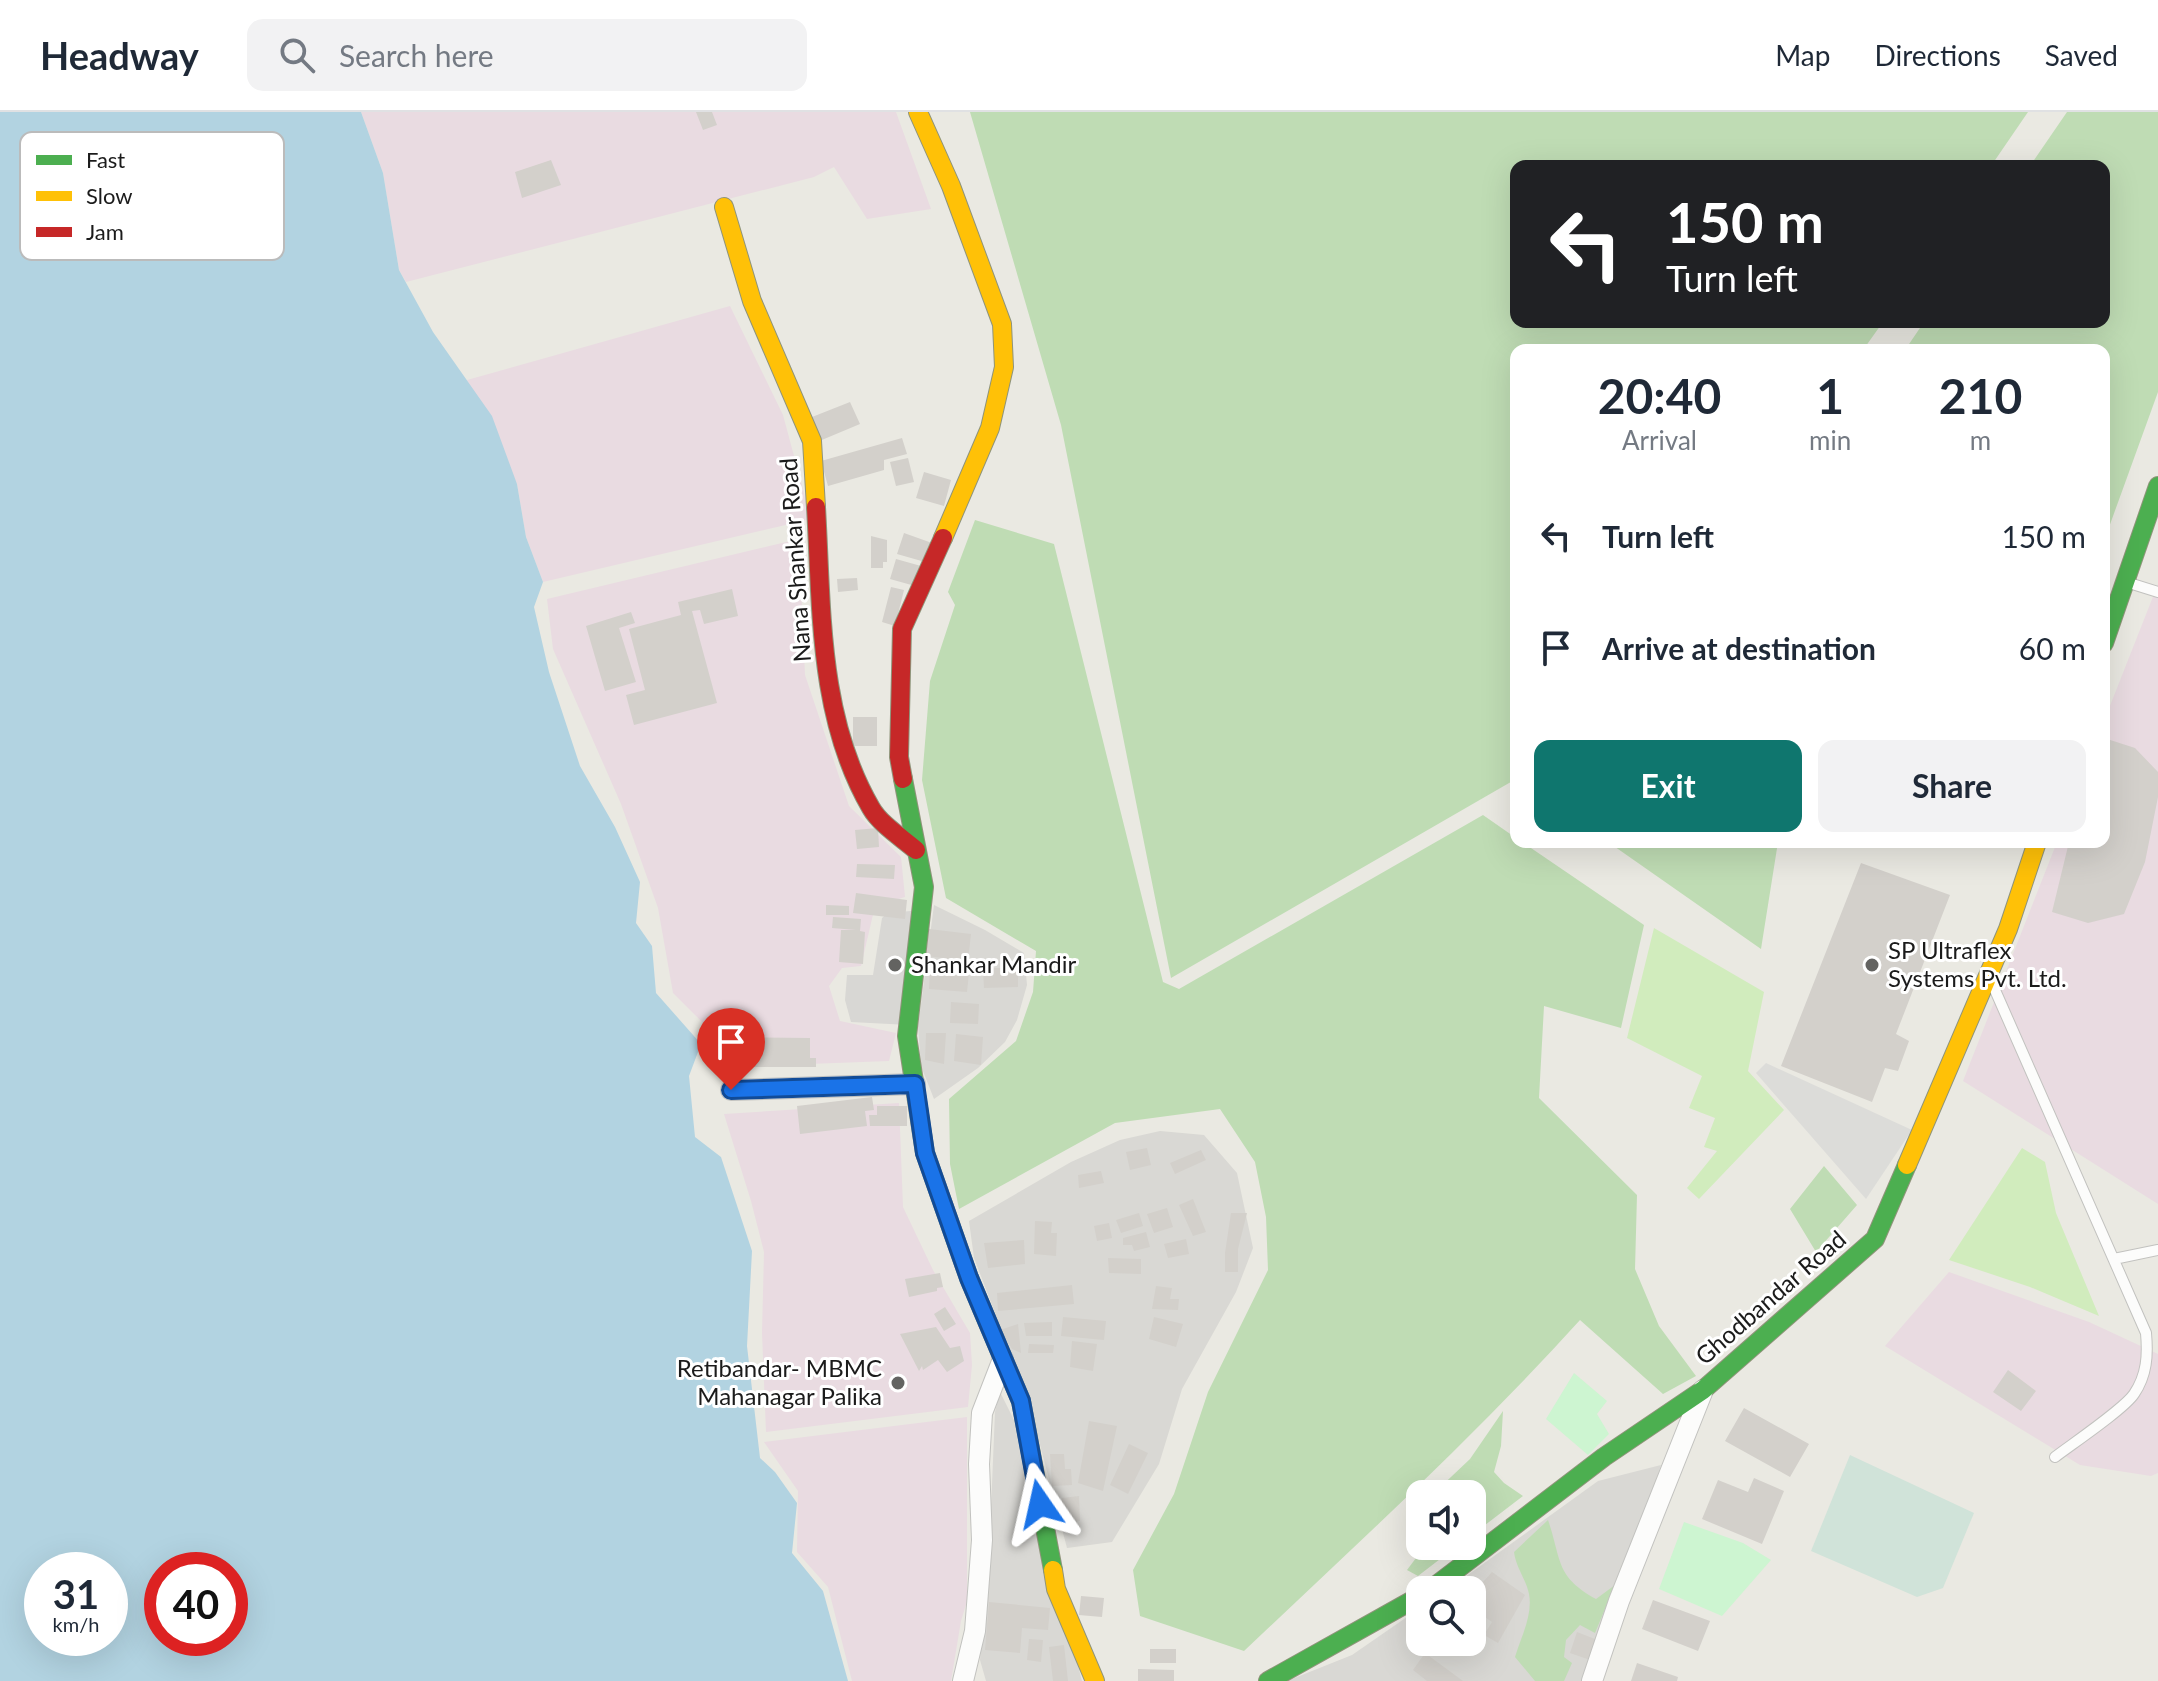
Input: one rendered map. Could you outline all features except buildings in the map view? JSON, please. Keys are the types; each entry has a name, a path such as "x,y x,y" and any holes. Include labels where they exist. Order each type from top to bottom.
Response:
{"street":[{"path":"918,112 951,186 1002,324 1004,367 990,428 902,629 899,757 924,887 907,1036 925,1153 969,1278 1021,1401 1056,1589 1095,1681"},
{"name":"Nana Shankar Road","path":"724,207 752,301 812,441 826,669 835,720 872,811 916,850"},
{"path":"2110,626 2158,486"},
{"name":"Ghodbandar Road","path":"1448,1576 1604,1457 1703,1390 1875,1239 2008,929 2035,848"},
{"path":"731,1090 915,1084"},
{"path":"963,1681 975,1631 982,1540 979,1464 982,1413 1003,1359"},
{"path":"1592,1681 1619,1601 1703,1390"},
{"path":"1268,1681 1406,1604"}],"lane":[{"path":"2125,582 2158,592"},
{"path":"1988,975 2146,1333 2148,1357 2133,1396 2055,1457"},
{"path":"2114,1259 2158,1250"}],"shaded area":[{"path":"361,112 896,112 931,209 867,219 834,167 814,177 406,282 399,270 383,173"},
{"path":"730,306 783,415 811,519 543,582 526,537 517,484 467,380"},
{"path":"799,539 805,675 849,806 901,857 905,897 875,906 861,966 842,968 829,986 840,1021 896,1033 889,1061 727,1067 712,1071 713,1033 673,993 658,908 621,804 553,649 547,599"},
{"path":"2158,584 2158,1204 1963,1081 2055,848 2110,848 2110,706"},
{"path":"934,905 1024,953 1027,985 1017,1020 1005,1042 978,1068 934,1099 921,1066 918,1027"},
{"name":"Shankar Mandir","path":"922,910 909,1025 851,1022 845,1000 847,975 873,975 882,918 888,913"},
{"path":"1766,1063 1912,1130 1866,1199 1756,1073"},
{"path":"899,1103 903,1207 933,1270 970,1333 972,1365 968,1407 766,1432 762,1333 764,1252 724,1114"},
{"path":"1160,1131 1204,1135 1237,1173 1253,1248 1236,1292 1182,1389 1159,1464 1112,1542 1067,1548 1028,1399 974,1258 969,1221 1071,1162 1120,1140"},
{"path":"1949,1272 2089,1322 2158,1354 2158,1473 2151,1476 2080,1465 1885,1346"},
{"path":"1000,1392 1015,1422 1082,1681 986,1681 980,1660 989,1557 995,1412"},
{"path":"967,1417 967,1601 951,1681 852,1681 828,1587 797,1552 798,1491 764,1442"},
{"path":"1661,1465 1590,1681 1287,1681 1352,1655 1406,1618 1406,1656 1486,1656 1486,1576 1466,1576 1598,1481"}],"green space":[{"path":"970,112 2028,112 1995,160 1510,160 1510,328 1879,328 1867,344 1510,344 1510,782 1171,978 1061,425"},
{"path":"2067,112 2158,112 2158,392 2110,524 2110,344 1909,344 1920,328 2110,328 2110,160 2034,160"},
{"path":"975,520 1054,544 1163,982 1179,989 1483,815 1510,834 1510,848 1531,848 1644,925 1621,1028 1544,1006 1539,1098 1637,1195 1635,1269 1659,1326 1696,1376 1663,1394 1580,1320 1424,1480 1406,1480 1406,1497 1244,1651 1140,1616 1133,1570 1174,1494 1208,1392 1268,1270 1266,1217 1255,1162 1220,1109 1115,1123 959,1209 950,1164 949,1099 1016,1041 1033,992 1036,951 946,898 922,780 930,681 955,605 948,592"},
{"path":"1617,848 1777,848 1761,949"},
{"path":"1654,928 1764,992 1748,1071 1784,1110 1699,1199 1687,1188 1717,1151 1704,1147 1715,1118 1689,1108 1702,1076 1627,1038"},
{"path":"2022,1148 2045,1162 2056,1213 2099,1316 2030,1287 1949,1260"},
{"path":"1824,1166 1857,1205 1816,1252 1790,1209"},
{"path":"1574,1373 1607,1401 1597,1414 1609,1434 1588,1455 1546,1419"},
{"path":"1503,1411 1501,1446 1494,1472 1523,1496 1486,1524 1486,1480 1448,1480 1470,1459"},
{"path":"1850,1455 1974,1513 1943,1588 1917,1597 1811,1551"},
{"path":"1548,1520 1562,1566 1573,1583 1596,1599 1615,1585 1595,1633 1580,1625 1566,1640 1564,1657 1572,1663 1564,1681 1535,1681 1515,1657 1530,1602 1514,1552"},
{"path":"1684,1522 1743,1543 1771,1560 1722,1616 1659,1589"},
{"path":"1414,1560 1439,1560 1418,1576 1407,1570"}],"water":[{"path":"0,112 361,112 383,173 399,270 433,332 492,416 517,484 526,537 543,582 534,607 549,672 580,766 615,827 640,882 636,923 652,946 656,993 701,1044 689,1076 695,1137 721,1157 752,1251 747,1346 760,1458 775,1472 797,1503 792,1553 823,1591 848,1681 0,1681"}],"traffic: fast":[{"path":"2110,626 2158,486"},
{"path":"903,779 924,887 907,1036 925,1153 969,1278 1021,1401 1053,1570"},
{"path":"1448,1576 1604,1457 1703,1390 1875,1239 1907,1165"},
{"path":"1268,1681 1406,1604"}],"traffic: slow":[{"path":"918,112 951,186 1002,324 1004,367 990,428 943,538"},
{"path":"724,207 752,301 812,441 816,507"},
{"path":"1907,1165 2008,929 2035,848"},
{"path":"1053,1570 1056,1589 1095,1681"}],"traffic: jam":[{"path":"816,507 826,662 841,737 871,808 916,850"},
{"path":"903,779 899,757 902,629 943,538"}],"place":[{"name":"Shankar Mandir","path":"895,965"},
{"name":"SP Ultraflex Systems Pvt. Ltd.","path":"1872,965"},
{"name":"Retibandar- MBMC Mahanagar Palika","path":"898,1383"}],"route":[{"path":"731,1090 915,1084 925,1153 969,1278 1021,1401 1040,1504"}]}
